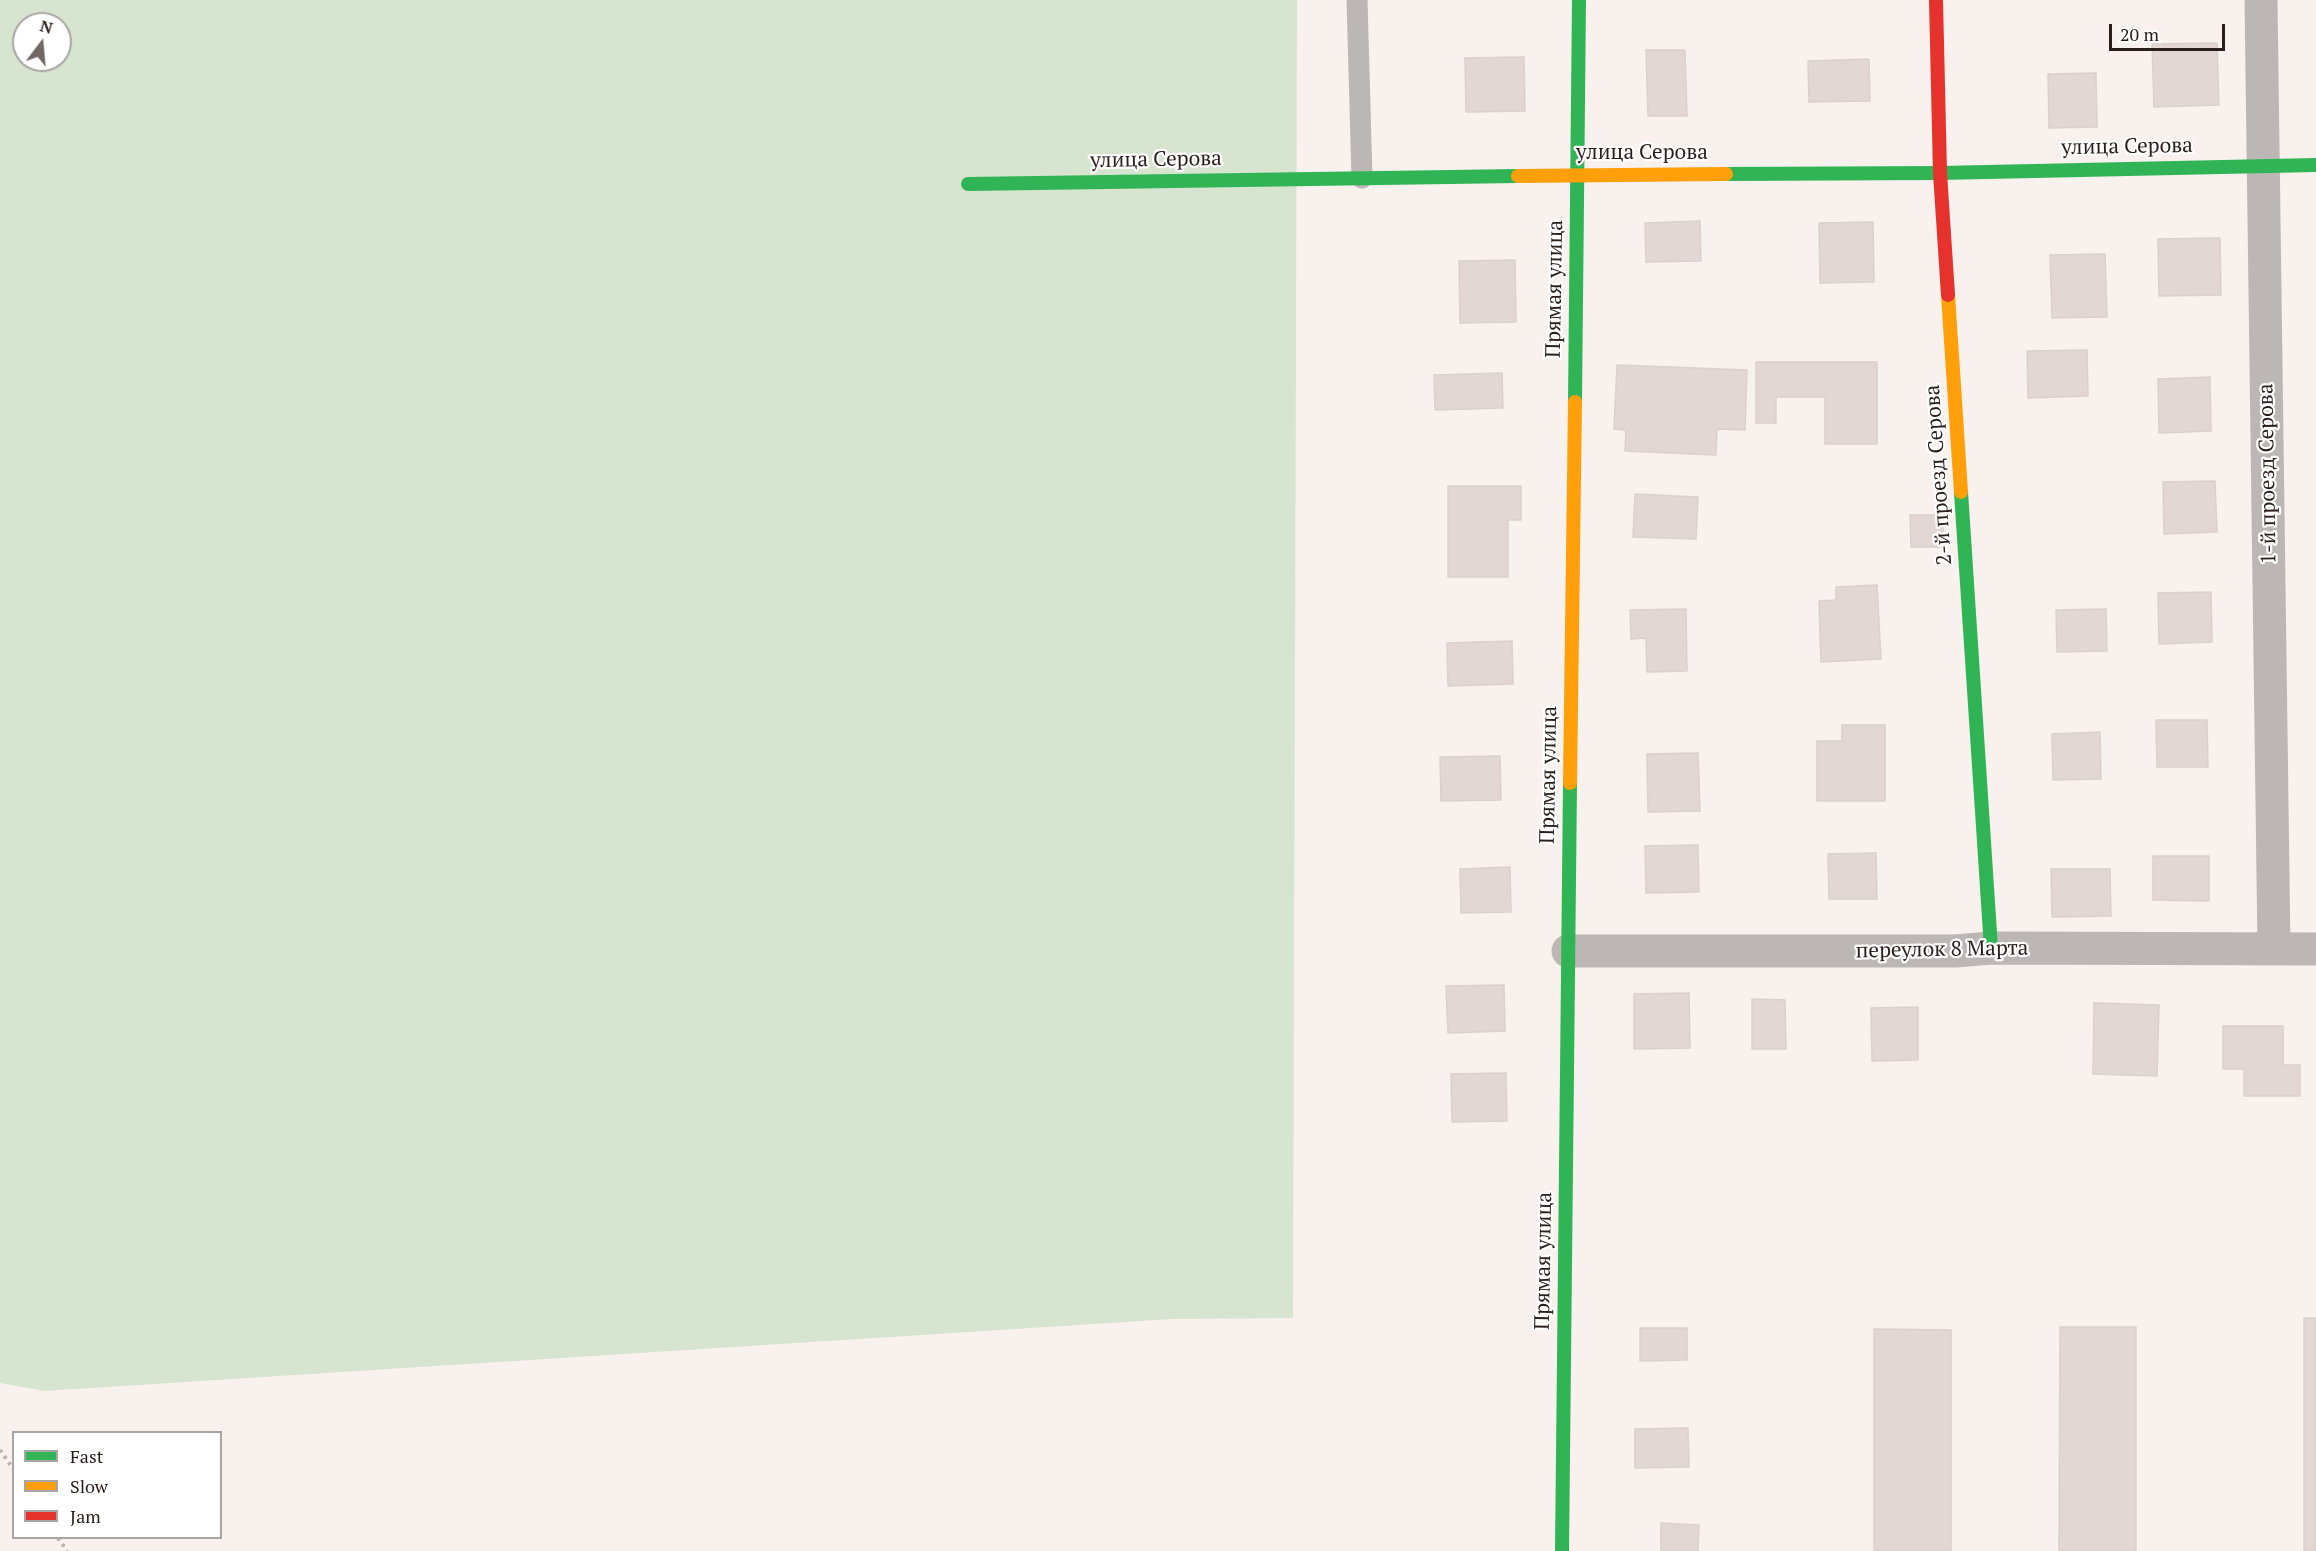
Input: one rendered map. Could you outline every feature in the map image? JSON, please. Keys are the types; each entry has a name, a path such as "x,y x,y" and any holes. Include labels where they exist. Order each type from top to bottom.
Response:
{"street":[{"name":"Прямая улица","path":"1562,1551 1579,0"},
{"name":"2-й проезд Серова","path":"1936,0 1940,173 1991,948"},
{"name":"1-й проезд Серова","path":"2261,0 2274,948"},
{"name":"улица Серова","path":"968,183 1940,173 2316,165"},
{"name":"переулок 8 Марта","path":"1568,951 1955,951 1991,948 2316,949"}],"lane":[{"path":"1358,0 1362,178"}],"path":[{"path":"0,1450 12,1467"}],"green space":[{"path":"0,0 1297,0 1293,1318 1172,1319 44,1391 0,1383"}],"building":[{"path":"2217,43 2219,105 2154,107 2152,44"},
{"path":"1646,50 1685,50 1687,116 1648,116"},
{"path":"1524,57 1525,111 1466,112 1465,58"},
{"path":"1869,59 1870,101 1809,102 1808,61"},
{"path":"2096,73 2097,127 2049,128 2048,74"},
{"path":"1700,221 1701,261 1646,262 1645,223"},
{"path":"1873,222 1874,282 1820,283 1819,223"},
{"path":"2220,238 2221,295 2159,296 2158,239"},
{"path":"2105,254 2107,317 2052,318 2050,255"},
{"path":"1515,260 1516,322 1460,323 1459,261"},
{"path":"2087,350 2088,396 2028,398 2027,351"},
{"path":"1756,362 1877,362 1877,444 1825,444 1825,397 1776,397 1776,423 1756,423"},
{"path":"1617,365 1747,370 1745,430 1717,429 1716,455 1625,451 1626,430 1614,429"},
{"path":"1502,373 1503,408 1435,410 1434,375"},
{"path":"2210,377 2211,431 2159,433 2158,379"},
{"path":"2215,481 2217,532 2164,534 2163,482"},
{"path":"1448,486 1521,486 1521,520 1508,520 1508,577 1448,577"},
{"path":"1635,494 1698,497 1696,539 1633,537"},
{"path":"1910,515 1943,515 1944,547 1911,547"},
{"path":"1877,585 1881,659 1821,662 1819,601 1836,600 1836,587"},
{"path":"2211,592 2212,642 2159,644 2158,593"},
{"path":"1686,609 1687,671 1647,672 1646,638 1631,639 1630,610"},
{"path":"2106,609 2107,651 2057,652 2056,610"},
{"path":"1512,641 1513,684 1448,686 1447,643"},
{"path":"2156,720 2207,720 2208,767 2157,767"},
{"path":"1842,725 1885,725 1885,801 1817,801 1817,741 1842,741"},
{"path":"2100,732 2101,779 2053,780 2052,734"},
{"path":"1698,753 1700,811 1648,812 1647,754"},
{"path":"1500,756 1501,800 1441,801 1440,757"},
{"path":"1698,845 1699,892 1646,893 1645,846"},
{"path":"1876,853 1877,899 1829,899 1828,854"},
{"path":"2153,856 2209,856 2209,901 2153,900"},
{"path":"1510,867 1511,912 1461,913 1460,869"},
{"path":"2051,869 2110,869 2111,916 2052,917"},
{"path":"1504,985 1505,1031 1448,1033 1446,986"},
{"path":"1689,993 1690,1048 1634,1049 1634,994"},
{"path":"1752,999 1785,1000 1786,1049 1752,1049"},
{"path":"2094,1003 2159,1005 2157,1076 2093,1074"},
{"path":"1918,1007 1918,1060 1872,1061 1871,1008"},
{"path":"2223,1026 2283,1026 2283,1065 2300,1065 2300,1096 2244,1096 2244,1069 2223,1069"},
{"path":"1506,1073 1507,1121 1452,1122 1451,1074"},
{"path":"2304,1318 2316,1318 2316,1551 2304,1551"},
{"path":"2060,1327 2136,1327 2136,1551 2059,1551"},
{"path":"1640,1328 1687,1328 1687,1360 1640,1361"},
{"path":"1874,1329 1951,1330 1951,1551 1874,1551"},
{"path":"1688,1428 1689,1467 1635,1468 1635,1429"},
{"path":"1661,1523 1699,1525 1698,1551 1661,1551"}],"traffic: fast":[{"path":"1575,402 1579,0"},
{"path":"1726,174 1940,173 2316,165"},
{"path":"968,184 1518,176"},
{"path":"1961,492 1991,948"},
{"path":"1562,1551 1570,783"}],"traffic: slow":[{"path":"1518,176 1726,174"},
{"path":"1948,295 1961,492"},
{"path":"1570,783 1575,402"}],"traffic: jam":[{"path":"1936,0 1940,173 1948,295"}]}
